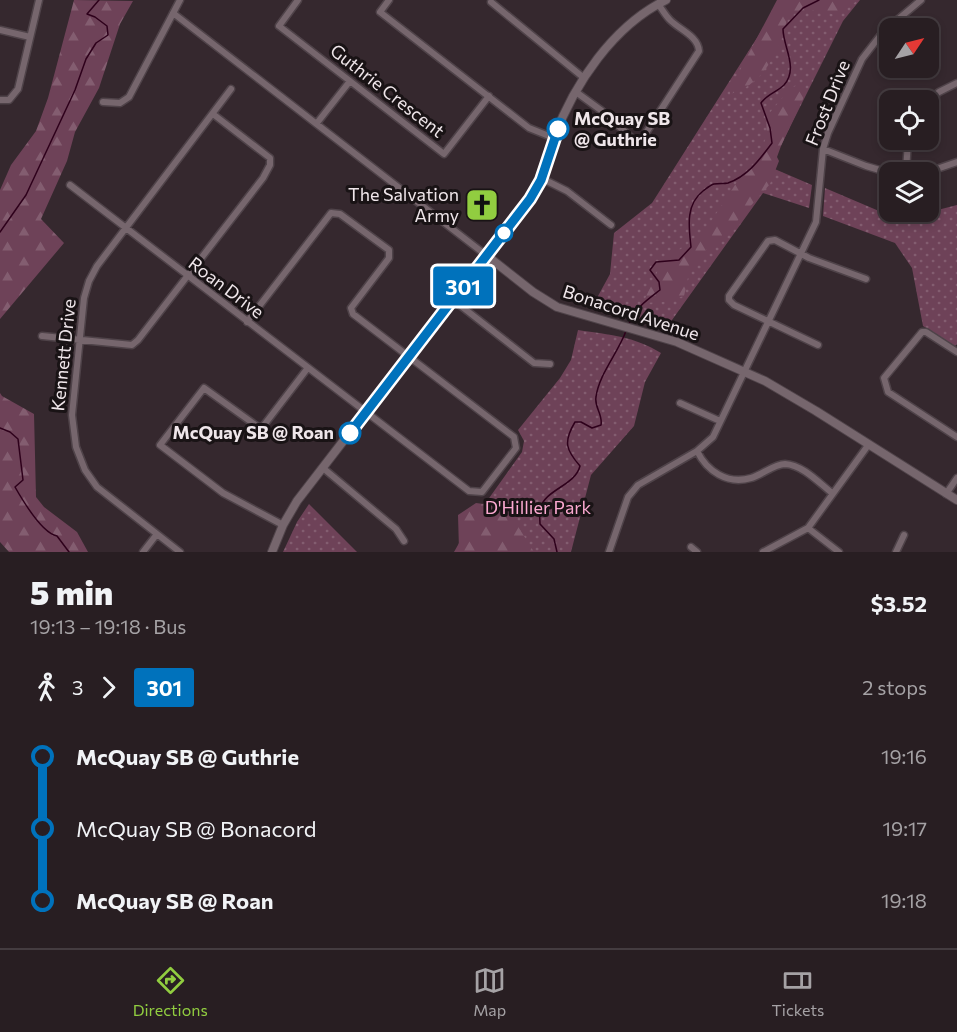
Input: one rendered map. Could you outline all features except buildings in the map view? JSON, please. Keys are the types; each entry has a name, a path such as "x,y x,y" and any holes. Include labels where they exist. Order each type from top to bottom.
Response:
{"street":[{"path":"0,100 9,100 18,89 39,0"},
{"path":"103,102 120,104 129,97 180,0"},
{"name":"Guthrie Crescent","path":"298,0 279,26 444,154 489,96"},
{"path":"389,0 380,12 530,128 554,138"},
{"path":"272,552 283,525 297,501 530,199 541,178 554,138 584,78 616,39 639,18 666,0"},
{"name":"Frost Drive","path":"609,552 628,497 638,485 697,451 713,437 816,222 823,149 862,59 883,32 921,0"},
{"path":"491,2 584,78"},
{"path":"576,92 602,111 634,140 642,139 699,51 699,45 670,20 658,4"},
{"name":"Bonacord Avenue","path":"173,13 533,292 557,307 677,342 746,371 816,411 957,500"},
{"path":"0,30 30,37"},
{"path":"317,123 350,81"},
{"path":"939,92 957,83"},
{"name":"Kennett Drive","path":"180,552 97,487 80,458 72,430 72,415 84,298 96,266 231,89"},
{"path":"42,336 132,345 187,277 263,178 270,165 270,158 213,114"},
{"path":"823,149 879,170"},
{"path":"939,168 957,162"},
{"path":"541,178 567,191 611,225"},
{"name":"Roan Drive","path":"70,186 469,491 482,492 516,448 514,437 408,356"},
{"path":"247,322 331,213 340,214 389,250 389,258 351,308 353,314 408,356"},
{"path":"818,345 734,305 729,300 729,296 768,241 776,240 834,269 866,279"},
{"path":"452,299 534,363 550,364"},
{"path":"957,352 927,332 922,332 884,378 888,392 957,437"},
{"path":"283,525 223,493 160,445 204,388 261,429 307,369"},
{"path":"680,403 720,421"},
{"path":"763,552 808,528 869,444"},
{"path":"697,451 711,471 723,478 739,480 750,478 782,464 793,465 832,493"},
{"path":"323,468 396,529 404,541"},
{"path":"946,494 957,478"},
{"path":"808,528 839,552"},
{"path":"143,552 156,534"},
{"path":"896,552 904,535"},
{"path":"691,547 697,552"}],"green space":[{"path":"74,0 133,1 120,24 99,88 75,132 67,161 41,219 64,243 0,319 0,190 11,165 36,131 48,98"},
{"path":"777,0 858,0 837,16 814,10 790,14 777,50 763,72 746,87 730,94 730,89"},
{"path":"781,0 860,0 843,21 770,167 812,185 809,208 763,193 667,327 592,307 610,274 614,233 652,203"},
{"path":"799,84 803,86 803,99 781,146 777,157 779,161 770,184 733,226 707,249 689,273 684,296 663,302 643,303 660,266 667,258 702,235 737,182 757,160 767,135 766,117 790,89"},
{"path":"825,188 879,211 879,222 939,222 939,210 957,205 957,344 955,346 923,326 912,268 895,243 823,216"},
{"name":"D'Hillier Park","path":"578,330 631,340 661,353 645,382 634,426 591,475 571,552 454,552 480,506 487,501 522,452 524,441 518,430 560,378 571,360"},
{"path":"0,393 34,414 36,497 44,507 77,532 88,552 9,552 0,542"},
{"path":"476,503 499,506 512,517 534,552 456,552 459,549 458,515"},
{"path":"309,504 357,552 283,552 297,522"}],"waterway":[{"path":"0,232 26,195 75,90 86,59 96,43 108,35 107,26 87,14 99,0"},
{"path":"629,324 638,309 660,290 659,282 650,270 656,262 679,260 691,247 690,217 697,197 713,185 728,183 742,176 772,143 770,128 761,103 784,85 790,72 783,29 803,8 819,0"},
{"path":"557,552 554,539 540,524 540,509 543,502 572,478 580,466 568,446 569,435 575,422 581,422 592,428 601,425 601,417 596,404 598,388 626,331"},
{"path":"0,428 10,432 18,439 23,480 15,487 39,523 51,534 57,536 69,552"}],"bus line":[{"name":"301","path":"350,433 530,199 541,180 558,129"}],"place":[{"name":"McQuay SB @ Guthrie","path":"558,129"},
{"name":"The Salvation Army","path":"482,205"},
{"name":"McQuay SB @ Roan","path":"350,433"}]}
